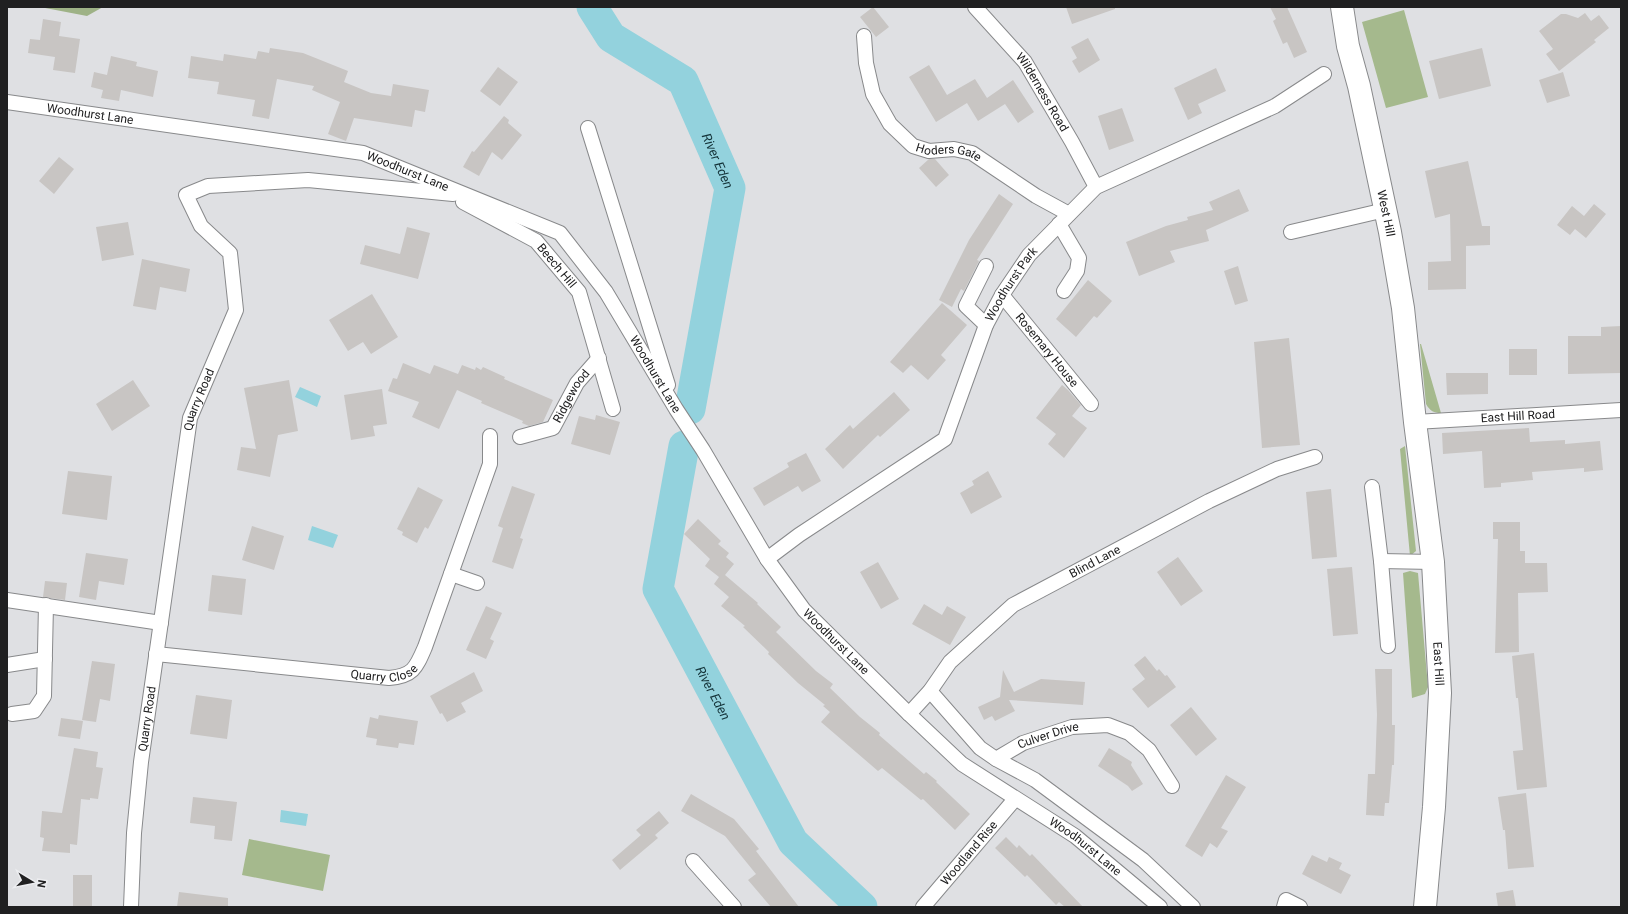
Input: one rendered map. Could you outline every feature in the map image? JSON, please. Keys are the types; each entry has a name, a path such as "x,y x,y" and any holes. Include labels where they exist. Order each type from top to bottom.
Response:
{"main road":[{"name":"West Hill","path":"1342,7 1348,46 1359,86 1385,210 1403,308 1415,422"},
{"name":"East Hill","path":"1415,422 1434,562 1440,693 1434,806 1425,907"}],"street":[{"name":"Wilderness Road","path":"975,7 1025,62 1096,187"},
{"name":"Hoders Gate","path":"864,36 866,63 873,94 890,124 913,146 930,151 954,149 972,153 1036,196 1064,219"},
{"name":"Woodhurst Park","path":"767,559 799,535 945,439 986,325 1002,296 1029,255 1096,187 1274,106 1324,74"},
{"name":"Woodhurst Lane","path":"7,102 362,153 560,233 606,292 676,409 703,450 767,559 804,610 908,714 962,764 1015,799 1076,836 1160,907"},
{"path":"588,128 676,409"},
{"name":"Quarry Road","path":"131,907 134,833 140,770 190,418 236,310 230,253 201,226 186,195 208,186 308,180 468,195"},
{"name":"Beech Hill","path":"447,193 536,241 580,292 613,409"},
{"path":"1291,232 1385,210"},
{"path":"1064,219 1079,258 1078,271 1064,291"},
{"path":"986,266 966,306 986,325"},
{"name":"Rosemary House","path":"1002,296 1091,404"},
{"name":"Ridgewood","path":"520,437 553,428 577,383 599,358"},
{"name":"East Hill Road","path":"1415,422 1621,410"},
{"name":"Quarry Close","path":"156,654 388,678 402,677 414,669 420,658 451,574 490,464 490,436"},
{"name":"Blind Lane","path":"908,714 930,691 950,662 1013,605 1209,501 1277,469 1316,457"},
{"path":"1372,487 1381,561 1388,646"},
{"path":"1381,561 1434,562"},
{"path":"451,574 477,582"},
{"path":"7,600 161,623"},
{"path":"12,714 34,711 44,696 46,605"},
{"path":"7,665 45,659"},
{"path":"930,691 980,748 996,759"},
{"name":"Culver Drive","path":"996,759 1023,743 1072,726 1108,725 1129,733 1149,750 1172,786"},
{"name":"Woodhurst Lane","path":"996,759 1035,780 1131,850 1193,907"},
{"name":"Woodland Rise","path":"922,907 1015,799"},
{"path":"693,861 734,907"},
{"path":"1284,907 1286,900 1300,907"}],"green space":[{"path":"40,7 103,7 87,16"},
{"path":"1404,10 1428,97 1386,108 1362,22"},
{"path":"1420,344 1441,413 1432,411 1426,404"},
{"path":"1405,446 1416,551 1410,556 1400,449"},
{"path":"1410,571 1418,573 1428,687 1425,694 1412,698 1403,573"},
{"path":"249,839 330,855 323,891 242,875"}],"water":[{"path":"300,387 321,396 317,407 295,397"},
{"path":"312,526 338,535 333,548 308,540"},
{"path":"281,810 308,814 306,826 280,822"}],"building":[{"path":"873,7 889,27 876,37 860,17"},
{"path":"1066,7 1115,7 1115,9 1072,24"},
{"path":"1270,7 1287,7 1307,52 1294,58 1287,42 1283,44 1273,21 1276,19"},
{"path":"1585,13 1591,21 1599,15 1609,28 1594,40 1596,42 1559,71 1546,54 1553,49 1539,31 1561,14 1578,18"},
{"path":"43,19 61,22 59,36 80,39 75,73 53,70 55,57 28,53 30,39 40,40"},
{"path":"1088,38 1100,60 1079,73 1072,61 1077,58 1071,47"},
{"path":"270,48 303,53 348,71 344,82 371,93 391,96 393,84 429,90 425,112 415,110 412,127 354,118 346,141 328,134 340,102 312,90 314,86 277,79 269,119 252,116 255,100 217,94 219,82 188,78 191,56 223,61 224,54 256,59 258,51 269,53"},
{"path":"1482,48 1491,86 1439,99 1429,61"},
{"path":"111,56 137,62 136,66 158,71 153,97 121,90 119,101 101,98 103,90 91,87 94,72 107,75"},
{"path":"929,65 947,95 975,79 987,98 1013,80 1034,112 1018,123 1005,104 978,121 967,103 936,122 909,77"},
{"path":"498,67 518,82 500,106 480,91"},
{"path":"1216,68 1226,91 1198,104 1202,113 1188,120 1174,88"},
{"path":"1563,72 1570,96 1547,103 1539,80"},
{"path":"1122,108 1134,141 1109,150 1098,116"},
{"path":"504,116 509,120 508,123 522,135 502,160 492,152 479,176 463,167 472,151 474,152"},
{"path":"59,157 74,169 54,194 39,181"},
{"path":"929,159 935,159 949,175 936,187 919,168"},
{"path":"1468,161 1482,226 1490,226 1490,245 1466,246 1466,289 1428,290 1428,262 1451,261 1450,214 1435,218 1425,171"},
{"path":"1239,189 1249,211 1206,230 1209,241 1170,251 1175,262 1139,276 1126,242 1166,226 1188,220 1187,217 1213,210 1209,202"},
{"path":"999,194 1013,204 977,260 979,261 964,291 961,289 952,307 939,300 969,240"},
{"path":"1594,204 1606,214 1586,238 1575,229 1570,235 1557,225 1572,206 1584,216"},
{"path":"128,222 134,255 102,261 96,227"},
{"path":"407,227 430,233 418,279 360,264 365,245 400,254"},
{"path":"142,259 190,269 186,292 160,287 156,310 133,306"},
{"path":"1238,266 1248,301 1235,305 1224,271"},
{"path":"1088,280 1112,301 1097,318 1094,316 1076,337 1056,319"},
{"path":"372,294 398,337 371,354 363,342 348,351 329,320"},
{"path":"942,303 967,325 941,355 946,360 928,380 911,365 903,373 890,362"},
{"path":"1621,326 1621,373 1568,374 1568,336 1601,336 1601,327"},
{"path":"1289,338 1300,445 1262,448 1254,342"},
{"path":"1509,349 1537,349 1537,375 1509,375"},
{"path":"403,363 430,374 434,365 458,374 462,365 475,370 476,367 481,370 483,367 505,377 504,379 553,400 543,422 529,426 522,423 523,421 481,403 482,401 457,390 439,429 412,417 419,402 388,391 393,378 397,379"},
{"path":"1446,373 1488,373 1488,394 1447,395"},
{"path":"133,380 150,406 112,431 96,404"},
{"path":"289,380 298,431 278,435 270,477 237,470 241,447 256,449 244,388"},
{"path":"1062,385 1081,405 1072,416 1087,428 1064,458 1048,444 1056,434 1036,418"},
{"path":"382,389 387,424 373,426 375,436 351,440 344,395"},
{"path":"894,392 910,410 880,437 878,435 843,469 825,449 850,425 853,429"},
{"path":"596,415 620,422 610,455 571,444 579,416 595,420"},
{"path":"1529,428 1530,442 1565,440 1565,444 1600,441 1603,470 1584,472 1584,468 1532,472 1533,480 1501,483 1501,487 1484,488 1482,451 1443,454 1442,433"},
{"path":"806,453 821,481 802,492 798,486 764,506 753,488 789,467 787,463"},
{"path":"68,471 112,476 107,520 62,514"},
{"path":"988,471 1002,497 971,514 960,493 974,485 972,481"},
{"path":"512,486 535,494 520,538 523,539 513,569 492,562 503,528 498,526"},
{"path":"418,487 443,500 428,529 425,527 417,543 402,535 403,532 397,529"},
{"path":"1331,489 1337,557 1312,559 1306,492"},
{"path":"698,519 721,541 718,544 729,553 726,557 734,564 725,575 758,603 757,604 781,627 776,632 816,671 833,684 830,688 860,717 880,733 879,735 924,774 926,772 937,781 936,782 970,814 955,830 923,799 921,800 882,768 878,771 821,722 830,712 823,706 825,705 798,683 743,627 745,626 721,606 729,597 714,584 719,577 705,566 710,559 684,534"},
{"path":"1493,522 1520,522 1520,551 1525,551 1525,563 1547,563 1548,592 1518,593 1519,652 1495,653 1498,539 1493,539"},
{"path":"252,526 284,536 274,570 242,560"},
{"path":"86,553 128,559 124,585 99,581 96,600 79,597"},
{"path":"1178,557 1203,591 1181,606 1157,572"},
{"path":"878,562 899,599 881,609 860,572"},
{"path":"1352,567 1358,634 1333,636 1327,569"},
{"path":"212,575 246,579 242,615 208,611"},
{"path":"45,581 67,583 65,600 43,597"},
{"path":"924,604 942,615 947,606 966,617 950,645 912,624"},
{"path":"486,606 502,613 490,639 494,641 486,659 466,650"},
{"path":"1534,653 1547,787 1517,790 1513,751 1523,750 1512,656"},
{"path":"1145,656 1157,671 1159,669 1165,676 1167,675 1176,687 1148,708 1132,689 1145,679 1134,665"},
{"path":"92,661 115,664 110,701 100,699 96,722 82,720"},
{"path":"1375,669 1392,669 1392,725 1395,725 1394,765 1392,765 1389,803 1385,803 1384,816 1366,815 1368,774 1375,774 1377,715"},
{"path":"1003,670 1014,692 1041,679 1085,682 1083,705 1009,700 1015,711 995,721 992,716 984,720 978,707 1000,697"},
{"path":"474,672 483,691 461,703 466,712 447,722 442,713 440,714 430,696"},
{"path":"196,695 232,700 227,739 190,734"},
{"path":"1191,707 1217,739 1196,756 1170,725"},
{"path":"379,715 418,721 414,745 399,743 398,748 376,745 377,739 366,737 370,717 378,719"},
{"path":"61,718 83,721 80,739 58,736"},
{"path":"74,748 98,752 96,767 103,768 98,799 81,799 77,845 70,844 70,853 42,851 44,838 40,837 42,811 62,813"},
{"path":"1109,748 1132,762 1131,765 1143,784 1132,791 1128,786 1098,766"},
{"path":"1226,775 1246,787 1221,828 1228,831 1217,848 1210,843 1202,857 1185,846"},
{"path":"1526,793 1534,867 1508,869 1505,830 1503,830 1498,797"},
{"path":"691,794 734,819 759,849 756,851 799,907 771,907 748,880 756,874 725,836 681,811"},
{"path":"193,797 237,802 232,841 214,839 215,826 190,823"},
{"path":"659,811 669,823 655,835 658,838 620,870 612,860 641,835 636,830"},
{"path":"1006,837 1017,848 1019,845 1030,856 1032,854 1083,907 1065,907 1059,902 1056,905 1027,875 1025,877 995,848"},
{"path":"1312,855 1327,862 1329,857 1342,863 1339,869 1351,875 1341,894 1302,874"},
{"path":"73,875 92,875 92,907 73,907"},
{"path":"1513,890 1516,907 1498,907 1496,893"},
{"path":"179,892 228,898 228,907 177,907"}],"waterway":[{"name":"River Eden","path":"592,7 611,37 683,81 730,188 690,409"},
{"name":"River Eden","path":"684,446 658,589 793,842 862,907"}]}
